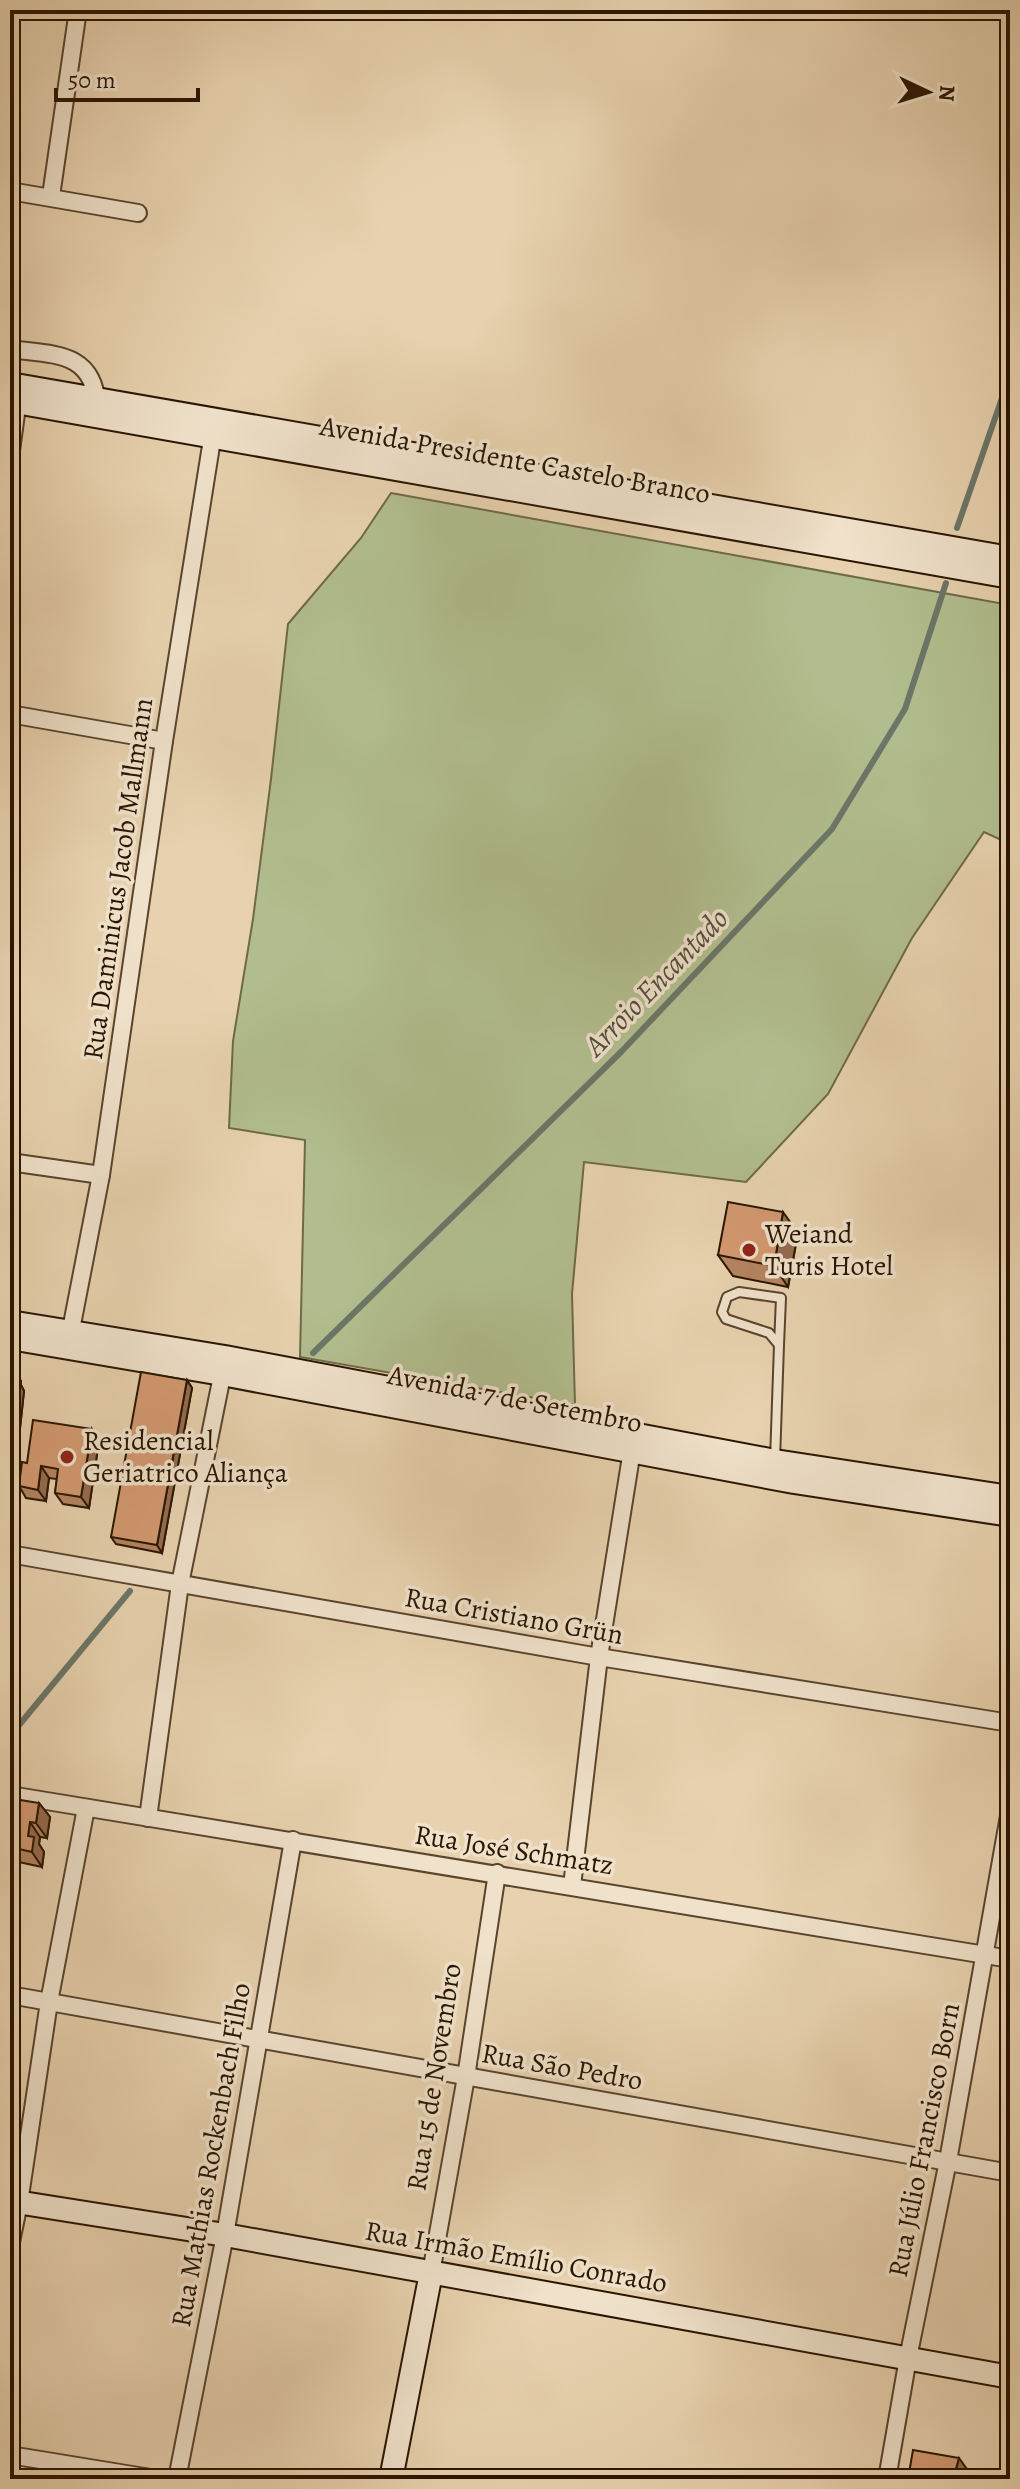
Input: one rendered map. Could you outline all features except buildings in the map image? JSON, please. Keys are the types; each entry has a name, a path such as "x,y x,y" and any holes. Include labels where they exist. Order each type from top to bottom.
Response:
{"main road":[{"name":"Avenida Presidente Castelo Branco","path":"15,393 1010,558"},
{"name":"Avenida Presidente Castelo Branco","path":"214,427 1010,577"},
{"name":"Avenida 7 de Setembro","path":"10,1322 69,1339 224,1365 1010,1515"},
{"name":"Avenida 7 de Setembro","path":"10,1338 69,1339"},
{"name":"Avenida 7 de Setembro","path":"774,1470 1010,1497"},
{"name":"Rua Irmão Emílio Conrado","path":"15,2202 225,2235 1010,2377"},
{"name":"Rua 15 de Novembro","path":"391,2479 431,2273"}],"street":[{"path":"51,196 78,10"},
{"path":"10,191 138,213"},
{"path":"10,349 60,356 82,365 91,377 97,407"},
{"path":"10,458 15,393"},
{"name":"Rua Daminicus Jacob Mallmann","path":"69,1339 101,1175 164,741 214,427"},
{"path":"10,714 164,741"},
{"path":"10,1162 101,1175"},
{"path":"148,1818 180,1584 224,1365"},
{"path":"572,1886 599,1657 633,1443"},
{"name":"Rua Cristiano Grün","path":"10,1554 599,1657 1010,1723"},
{"name":"Rua José Schmatz","path":"10,1795 1010,1959"},
{"path":"10,2247 49,2002 86,1808"},
{"name":"Rua Júlio Francisco Born","path":"887,2479 948,2161 1010,1810"},
{"name":"Rua Mathias Rockenbach Filho","path":"177,2479 225,2235 293,1840"},
{"name":"Rua 15 de Novembro","path":"431,2273 466,2077 497,1873"},
{"name":"Rua São Pedro","path":"10,1995 1010,2173"},
{"path":"10,2455 157,2479"}],"lane":[{"path":"774,1470 781,1298 739,1292 727,1297 722,1312 726,1319 769,1333 779,1345"}],"green space":[{"path":"391,493 1010,605 1010,844 984,832 912,938 828,1094 746,1182 584,1162 572,1294 575,1405 300,1357 305,1140 229,1128 233,1041 253,919 288,624 361,538"}],"waterway":[{"name":"Arroio Encantado","path":"957,528 1010,375"},
{"name":"Arroio Encantado","path":"313,1353 621,1052 832,829 905,709 946,583"},
{"path":"10,1736 130,1591"}],"place":[{"name":"Weiand Turis Hotel","path":"749,1250"},
{"name":"Residencial Geriatrico Aliança","path":"67,1457"}]}
